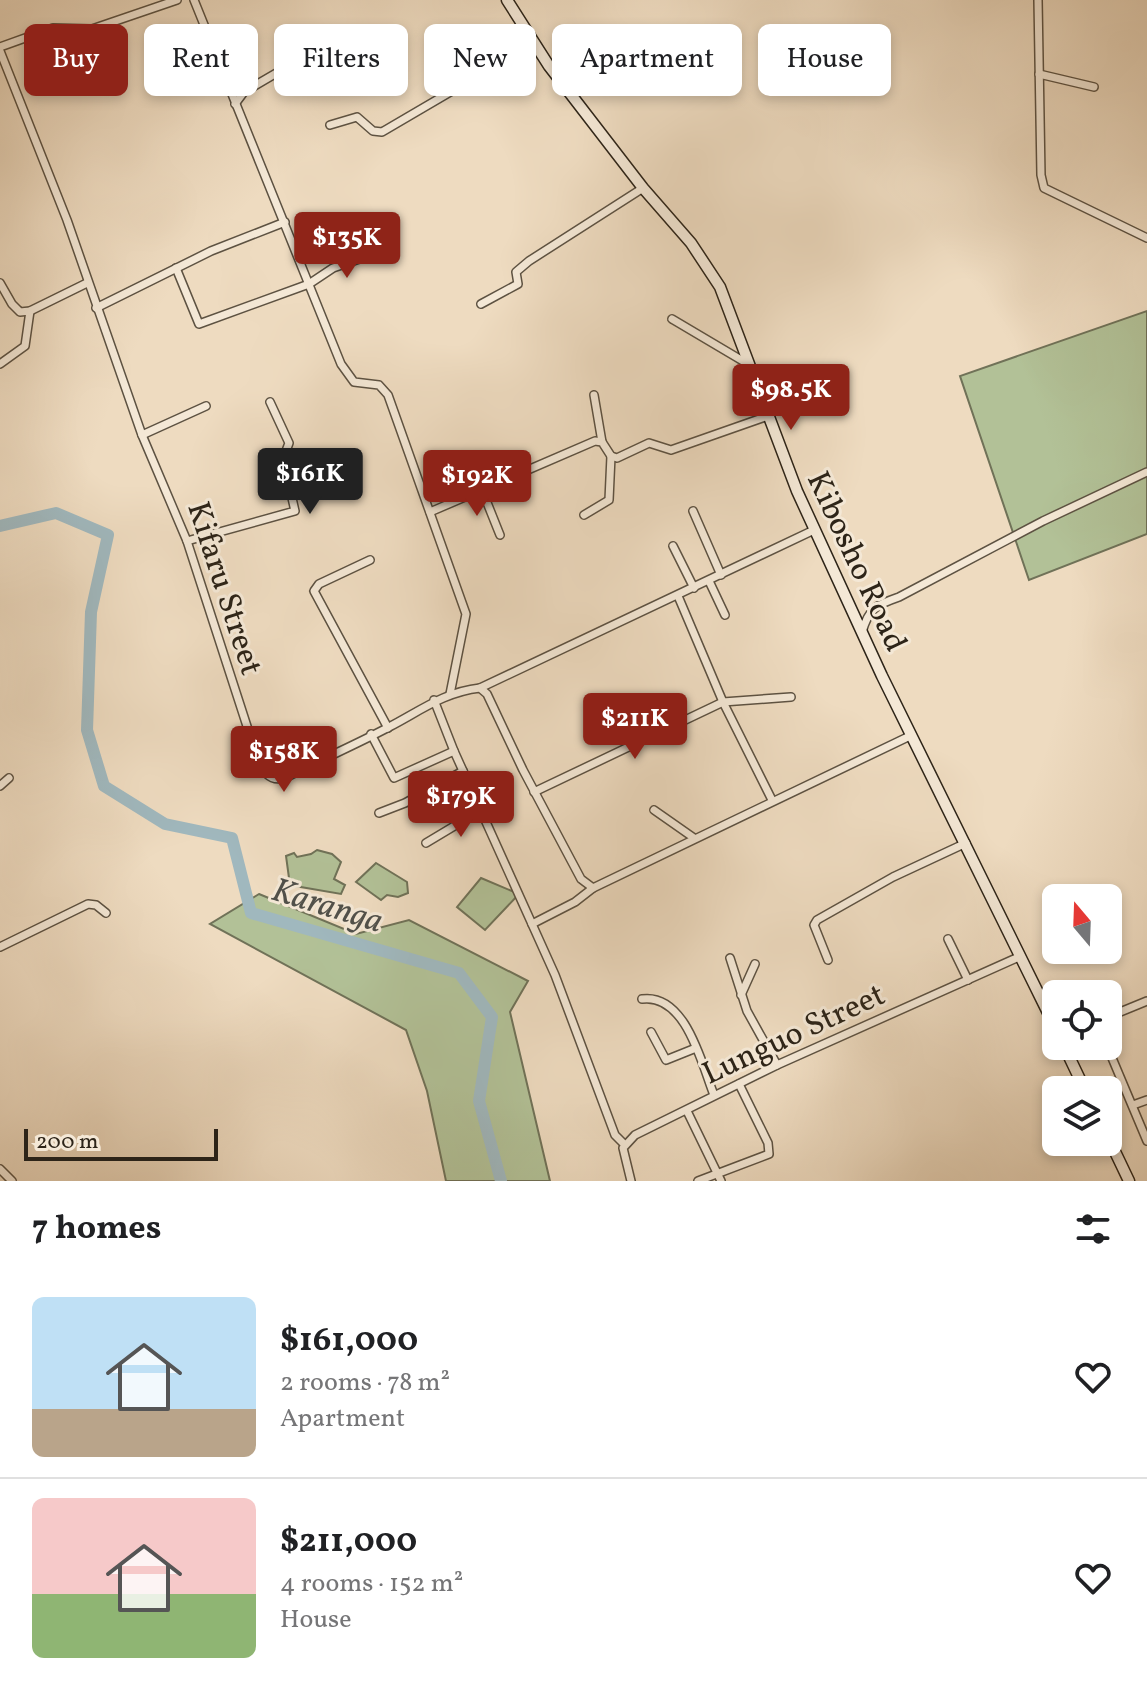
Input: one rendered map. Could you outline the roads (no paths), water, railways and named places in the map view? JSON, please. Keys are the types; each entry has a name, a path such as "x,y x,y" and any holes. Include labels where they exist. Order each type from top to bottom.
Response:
{"main road":[{"name":"Kibosho Road","path":"507,0 522,24"},
{"name":"Kibosho Road","path":"536,46 643,188 691,243 711,272 729,308 814,530 1042,1000"},
{"path":"1117,1156 1129,1181"}],"street":[{"path":"0,49 53,28 92,29 177,0"},
{"path":"194,0 335,352 350,379 358,384 379,385 388,395 466,620 450,694"},
{"path":"1038,0 1041,175 1044,188 1147,238"},
{"name":"Kifaru Street","path":"0,49 67,220 142,435 187,541 256,754 270,778 287,777 388,728 434,700 480,688 814,530"},
{"path":"235,104 244,92 274,74"},
{"path":"1039,74 1094,87"},
{"path":"330,125 357,117 373,131 382,132 443,96"},
{"path":"481,304 518,284 516,272 529,261 643,188"},
{"path":"96,308 176,268 285,222"},
{"path":"176,268 199,324 309,284 333,268 374,254"},
{"path":"0,284 17,311 30,311 87,283"},
{"path":"0,364 25,346 30,311"},
{"path":"672,319 748,364"},
{"path":"584,515 609,500 611,456 602,442 594,395"},
{"path":"187,541 295,511 283,459 289,443 270,402"},
{"path":"142,435 206,406"},
{"path":"611,456 620,458 649,443 671,450 768,416"},
{"path":"430,512 589,443 602,442"},
{"path":"862,632 867,615 876,604 906,593 1043,521 1147,472"},
{"path":"482,490 500,535"},
{"path":"693,511 721,575"},
{"path":"673,546 694,588"},
{"path":"370,560 319,584 314,587 314,593 388,728"},
{"path":"709,581 725,615"},
{"path":"678,596 723,702 772,800"},
{"path":"480,688 487,694 534,792 581,879 593,888"},
{"path":"534,792 723,702 791,697"},
{"path":"434,700 555,975 615,1135 624,1144 631,1181"},
{"path":"628,701 645,739"},
{"path":"371,734 394,778 454,751"},
{"path":"532,924 575,902 593,888 912,735"},
{"path":"379,813 405,803 463,771"},
{"path":"0,786 9,778"},
{"path":"426,843 481,810"},
{"path":"654,810 694,838"},
{"path":"828,960 814,925 817,920 893,877 966,843"},
{"path":"0,947 88,904 96,905 106,913"},
{"path":"948,939 968,980"},
{"name":"Lunguo Street","path":"624,1144 777,1065 1021,956"},
{"path":"730,958 741,995 777,1065"},
{"path":"741,995 755,964"},
{"path":"642,999 654,999 679,1016 696,1048 714,1095"},
{"path":"1122,1011 1147,1001"},
{"path":"651,1032 666,1060 696,1048"},
{"path":"1113,1060 1147,1141"},
{"path":"698,1181 719,1177 769,1154 768,1143 739,1084"},
{"path":"1133,1105 1147,1100"},
{"path":"687,1111 719,1177"},
{"path":"0,1169 12,1181"}],"waterway":[{"name":"Karanga","path":"0,526 56,513 108,535 91,612 87,730 104,786 165,824 232,838 251,913 459,973 492,1017 479,1101 501,1181"}]}
